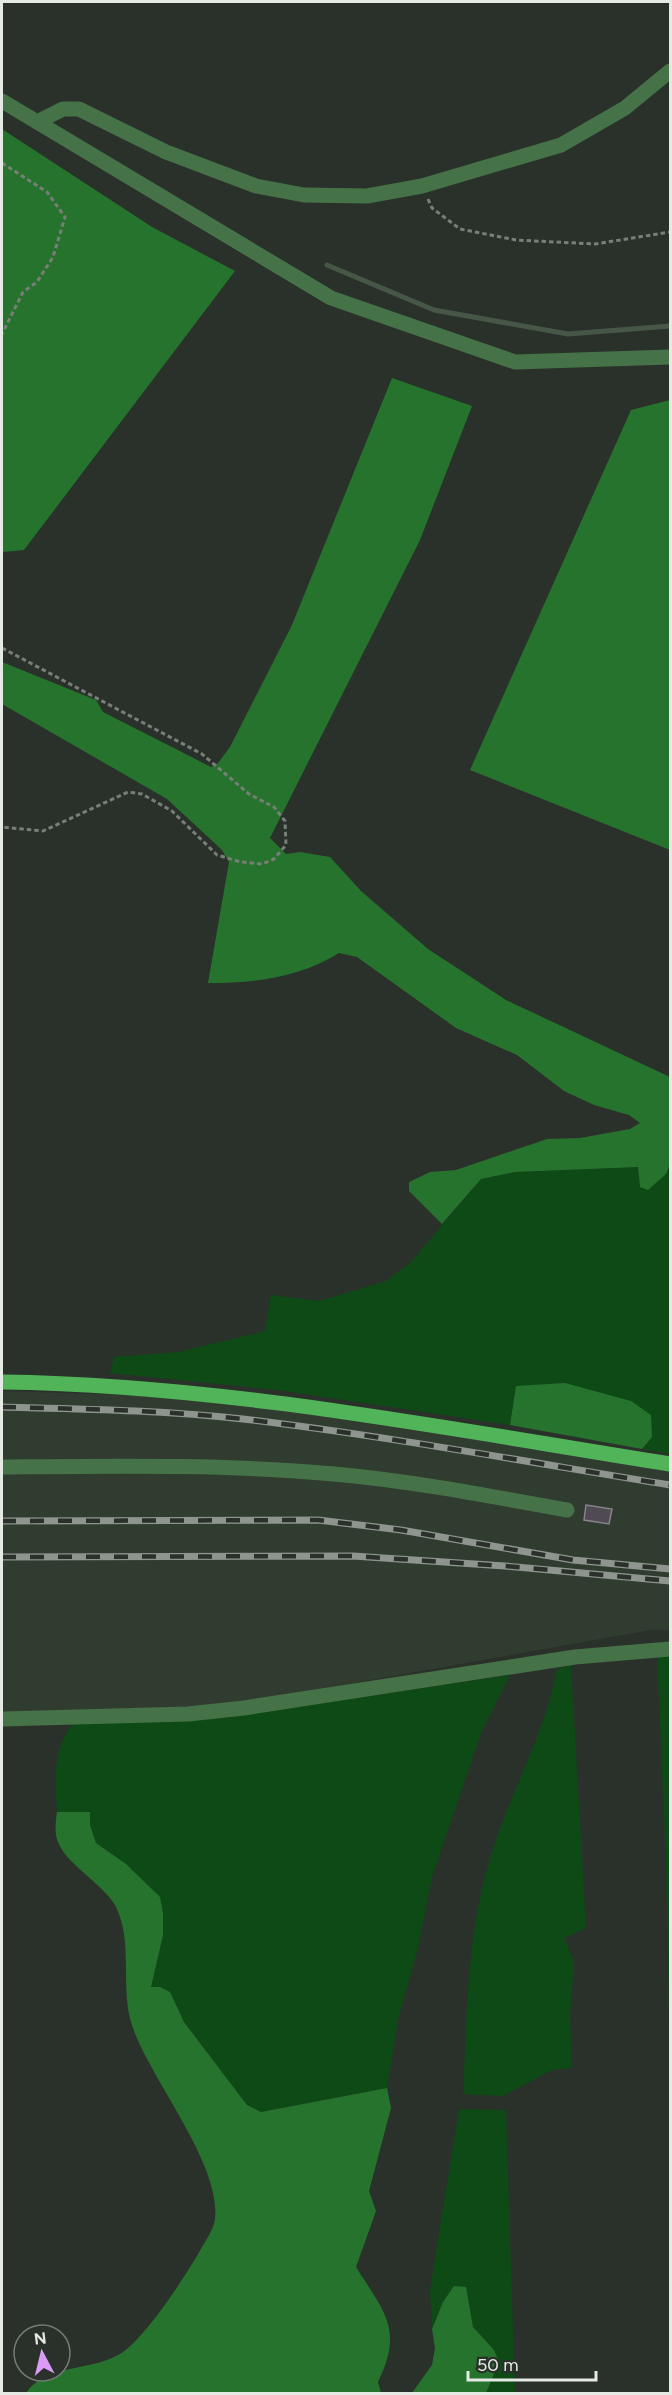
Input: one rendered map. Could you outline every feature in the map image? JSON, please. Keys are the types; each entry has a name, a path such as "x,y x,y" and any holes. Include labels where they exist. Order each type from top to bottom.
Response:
{"main road":[{"path":"2,1382 119,1386 247,1397 670,1464"}],"lane":[{"path":"37,122 63,109 79,109 166,152 256,186 304,195 367,196 422,186 561,145 624,108 670,71"},
{"path":"2,101 331,298 515,362 670,357"},
{"path":"2,1467 165,1466 334,1474 426,1485 567,1510"},
{"path":"2,1719 188,1714 244,1708 575,1657 670,1649"}],"path":[{"path":"2,163 47,192 64,218 53,257 37,282 22,292 2,334"},
{"path":"422,186 432,208 460,230 516,240 595,244 670,232"},
{"path":"2,648 202,754 249,794 274,807 285,820 286,845 274,860 262,864 241,862 217,855 172,810 142,794 128,792 43,831 2,827"}],"shaded area":[{"path":"2,1391 130,1395 257,1406 670,1470 670,1630 651,1630 219,1707 2,1712"}],"green space":[{"path":"2,129 152,227 235,271 24,550 2,552"},
{"path":"392,378 472,406 420,540 270,838 286,854 300,852 330,857 361,891 428,949 506,1000 670,1077 670,1164 666,1174 648,1190 640,1187 638,1167 515,1172 481,1179 442,1224 409,1191 409,1182 430,1172 456,1170 547,1139 580,1138 630,1129 640,1123 629,1115 594,1105 564,1091 517,1055 456,1028 357,957 339,953 308,968 276,977 242,982 208,983 229,862 222,850 167,799 2,704 2,662 96,700 103,712 211,767 218,763 230,747 292,625"},
{"path":"670,400 670,850 470,770 631,410"},
{"path":"670,1164 670,1454 642,1449 652,1437 516,1386 510,1425 277,1390 110,1373 114,1357 178,1352 265,1331 271,1295 319,1301 386,1281 411,1262 481,1179 515,1172 638,1167 640,1187 666,1174"},
{"path":"565,1383 631,1401 651,1415 652,1437 642,1449 510,1425 516,1386"},
{"path":"657,1653 670,1653 670,2072 666,1863"},
{"path":"571,1665 586,1928 564,1938 574,1962 570,2017 572,2068 552,2070 503,2096 463,2094 467,2001 473,1939 484,1879 501,1826 545,1715 557,1669"},
{"path":"510,1675 481,1733 432,1877 418,1948 399,2015 387,2088 261,2112 247,2105 184,2022 170,1992 150,1987 163,1935 110,1852 96,1843 90,1825 90,1812 57,1812 56,1765 58,1753 67,1732 74,1722 224,1718"},
{"path":"57,1812 90,1812 90,1825 96,1843 126,1864 160,1897 163,1935 151,1987 160,1987 170,1992 184,2022 247,2105 261,2112 387,2088 391,2108 369,2191 376,2211 356,2267 382,2309 390,2334 386,2364 378,2382 381,2393 26,2393 35,2383 72,2383 72,2369 108,2360 130,2346 153,2321 176,2289 208,2236 215,2218 214,2196 207,2173 183,2122 154,2072 133,2028 127,1998 124,1936 116,1907 102,1889 65,1854 56,1835"},
{"path":"459,2109 506,2110 515,2393 486,2393 494,2350 473,2327 466,2288 437,2315 432,2329 430,2290"},
{"path":"454,2286 466,2287 473,2327 494,2350 499,2362 486,2393 412,2393 432,2365 435,2348 432,2329 443,2302"}],"building":[{"path":"586,1505 612,1509 609,1524 584,1520"}],"waterway":[{"path":"327,265 434,310 568,334 670,326"}],"railway":[{"path":"2,1407 153,1412 243,1419 404,1441 670,1485"},
{"path":"2,1521 318,1520 401,1530 573,1560 670,1569"},
{"path":"2,1557 353,1556 505,1566 670,1581"}]}
